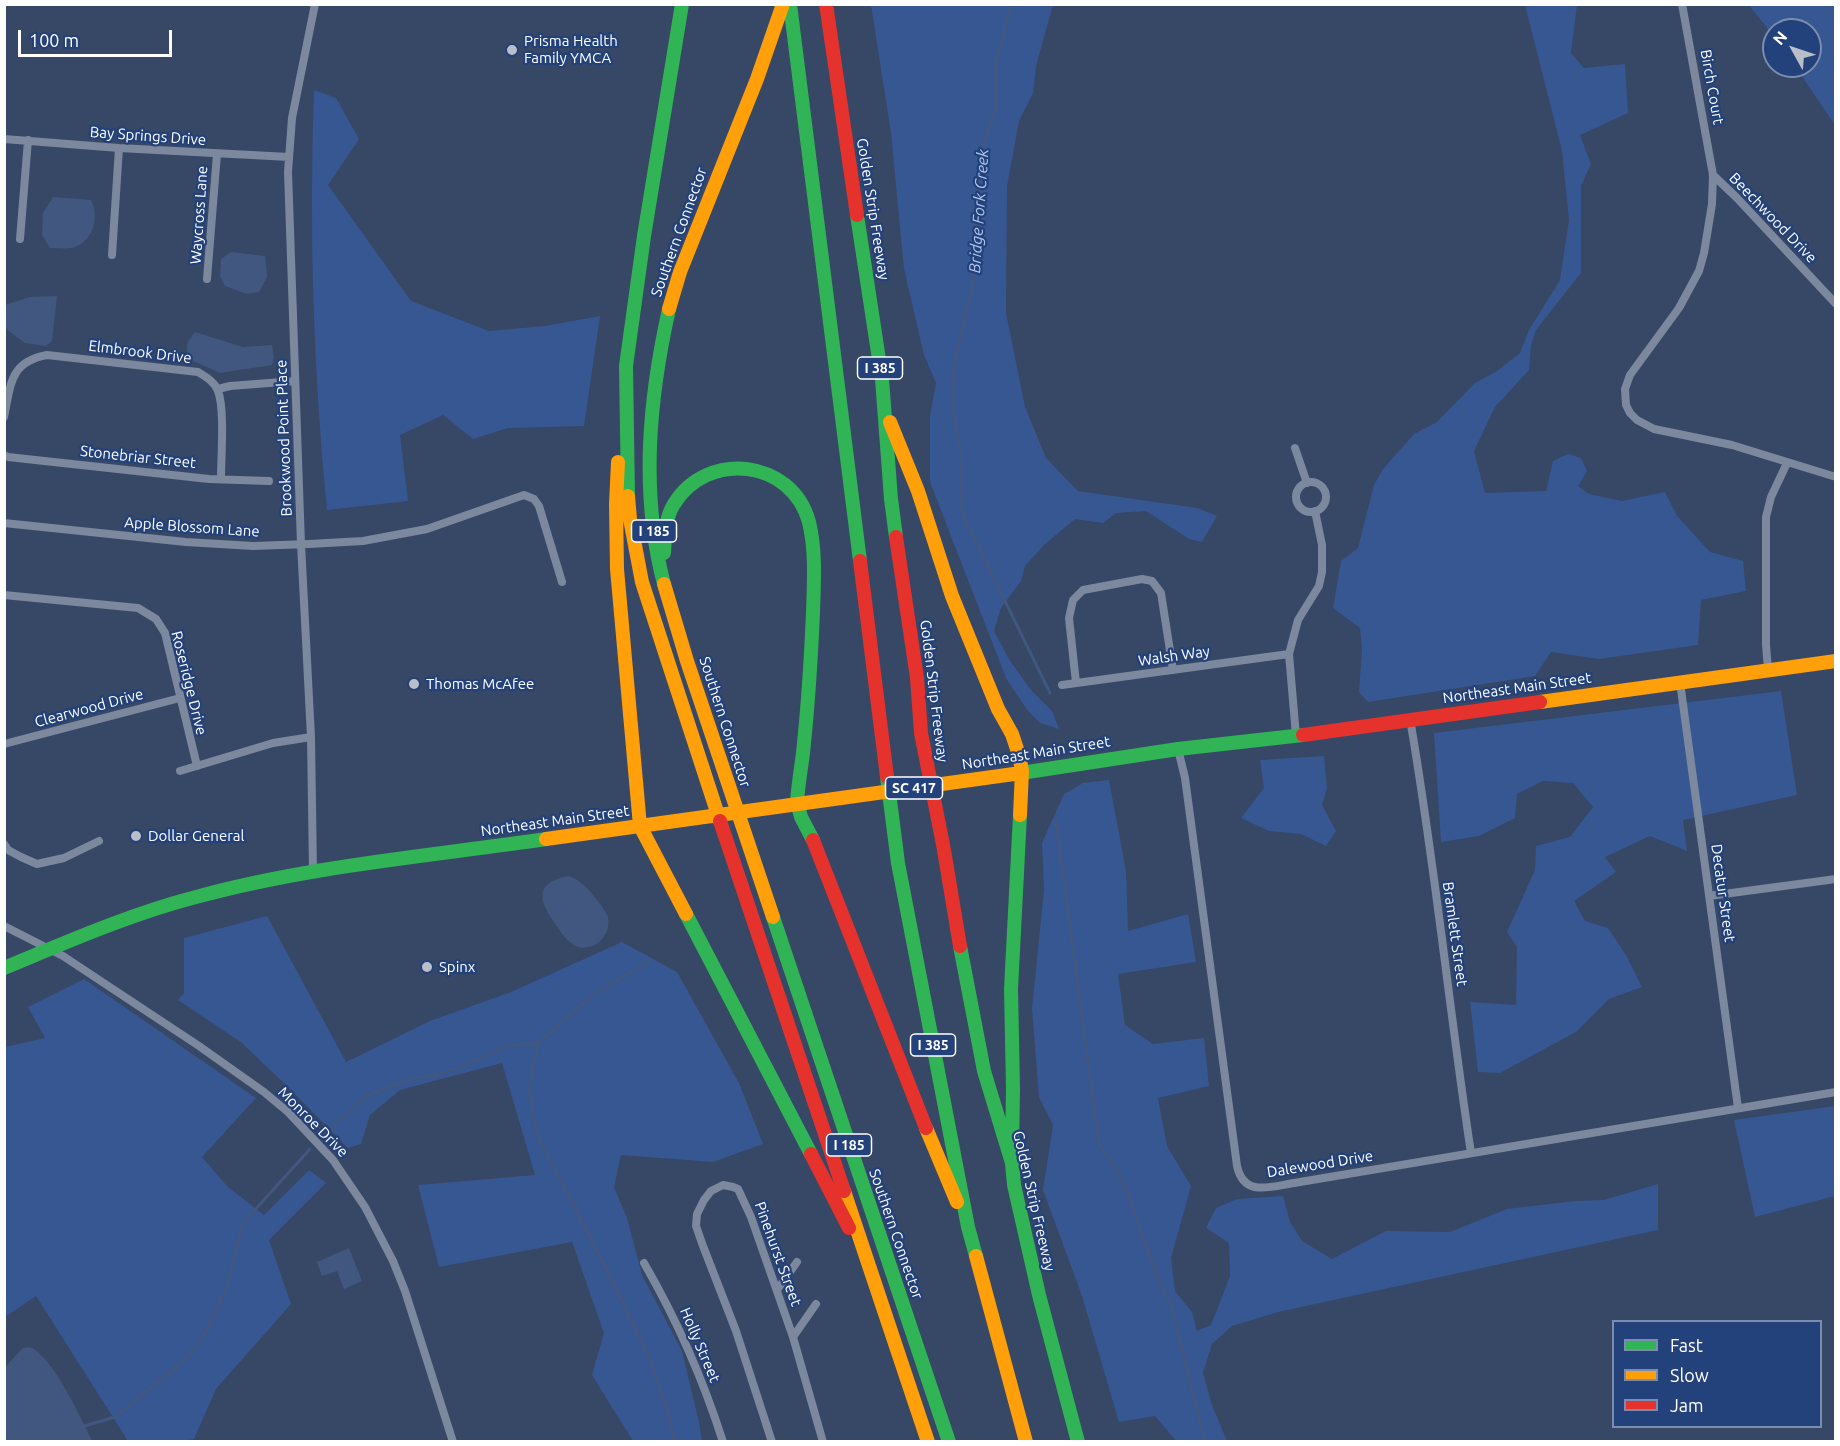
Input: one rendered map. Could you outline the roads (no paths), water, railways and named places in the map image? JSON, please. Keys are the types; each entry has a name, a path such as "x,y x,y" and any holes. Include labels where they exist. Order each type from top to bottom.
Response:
{"main road":[{"name":"Southern Connector","path":"682,4 644,236 626,366 628,505 635,550 651,615 928,1442"},
{"name":"Southern Connector","path":"783,4 757,79 680,272 670,304 660,344 649,432 649,477 653,524 668,598 727,783 949,1442"},
{"name":"I 385","path":"790,4 898,863 968,1227 1026,1442"},
{"name":"Golden Strip Freeway","path":"826,4 882,379 891,499 917,678 921,733 984,1071 1012,1163 1014,1185 1038,1295 1078,1442"},
{"path":"626,366 616,504 617,569 640,826 870,1269"},
{"path":"884,408 918,491 952,596 993,700 1012,734 1022,771 1011,989 1012,1163"},
{"path":"668,598 664,556 665,528 674,505 684,491 713,472 731,468 749,468 767,473 780,480 795,494 807,514 812,545 813,587 811,649 796,804 818,851 935,1152 968,1227"},
{"name":"Northeast Main Street","path":"4,968 166,905 236,886 313,872 1178,749 1296,736 1836,661"}],"street":[{"name":"Brookwood Point Place","path":"313,872 311,737 301,544 289,157 292,118 315,4"},
{"name":"Birch Court","path":"1682,4 1713,175"},
{"name":"Bay Springs Drive","path":"4,139 289,157"},
{"path":"20,239 28,140"},
{"path":"112,255 119,148"},
{"name":"Waycross Lane","path":"207,279 217,154"},
{"name":"Beechwood Drive","path":"1713,175 1836,304"},
{"name":"Beechwood Drive","path":"1713,175 1712,204 1699,271 1679,308 1630,375 1625,389 1626,405 1637,420 1654,429 1732,445 1836,477"},
{"name":"Elmbrook Drive","path":"4,417 13,375 34,357 47,354 198,372 218,389"},
{"path":"221,478 221,403 218,389 295,381"},
{"path":"1295,448 1306,483"},
{"name":"Stonebriar Street","path":"4,455 209,478 269,481"},
{"path":"1768,670 1766,517 1771,497 1787,463"},
{"path":"1306,483 1317,483 1324,490 1325,500 1316,511 1307,511 1297,503 1297,491 1306,483"},
{"name":"Apple Blossom Lane","path":"4,523 186,542 253,546 363,541 427,529 524,495 534,499 539,506 562,582"},
{"path":"1296,736 1289,654 1298,620 1319,586 1322,572 1322,545 1316,511"},
{"path":"1076,683 1069,618 1073,600 1083,590 1142,579 1152,582 1161,593 1173,670"},
{"name":"Roseridge Drive","path":"4,595 138,608 156,619 165,633 196,766"},
{"name":"Walsh Way","path":"1062,685 1289,654"},
{"name":"Decatur Street","path":"1680,682 1738,1107"},
{"name":"Clearwood Drive","path":"4,744 180,698"},
{"name":"Bramlett Street","path":"1410,719 1429,839 1471,1153"},
{"path":"180,771 273,743 311,737"},
{"name":"Dalewood Drive","path":"1178,749 1185,778 1237,1166 1241,1178 1249,1185 1258,1188 1836,1092"},
{"path":"4,844 14,854 38,864 64,858 99,841"},
{"path":"1709,896 1836,879"},
{"name":"Monroe Drive","path":"4,926 63,956 200,1046 264,1092 301,1125 333,1160 365,1207 393,1261 405,1291 453,1442"},
{"name":"Pinehurst Street","path":"772,1442 736,1331 698,1231 696,1221 700,1208 711,1191 718,1186 728,1185 741,1193 793,1337 823,1442"},
{"path":"777,1290 797,1262"},
{"name":"Holly Street","path":"644,1263 665,1299 686,1343 723,1442"},
{"path":"793,1337 816,1304"}],"waterway":[{"name":"Bridge Fork Creek","path":"1011,4 995,68 996,106 980,155 976,225 977,266 954,365 952,406 961,454 962,513 1050,693"},
{"path":"1056,820 1099,1144 1121,1176 1161,1286 1171,1304 1205,1442"},
{"name":"Bridge Fork Creek","path":"321,1138 366,1096 407,1080 438,1075 507,1046 538,1043 594,994 650,961"},
{"path":"538,1043 529,1090 538,1137 613,1282 650,1360 675,1442"},
{"name":"Bridge Fork Creek","path":"84,1426 115,1417 192,1352 207,1330 227,1287 243,1223 310,1149"}],"place":[{"name":"Prisma Health Family YMCA","path":"512,50"},
{"name":"Thomas McAfee","path":"414,684"},
{"name":"Dollar General","path":"136,836"},
{"name":"Spinx","path":"427,967"}]}
